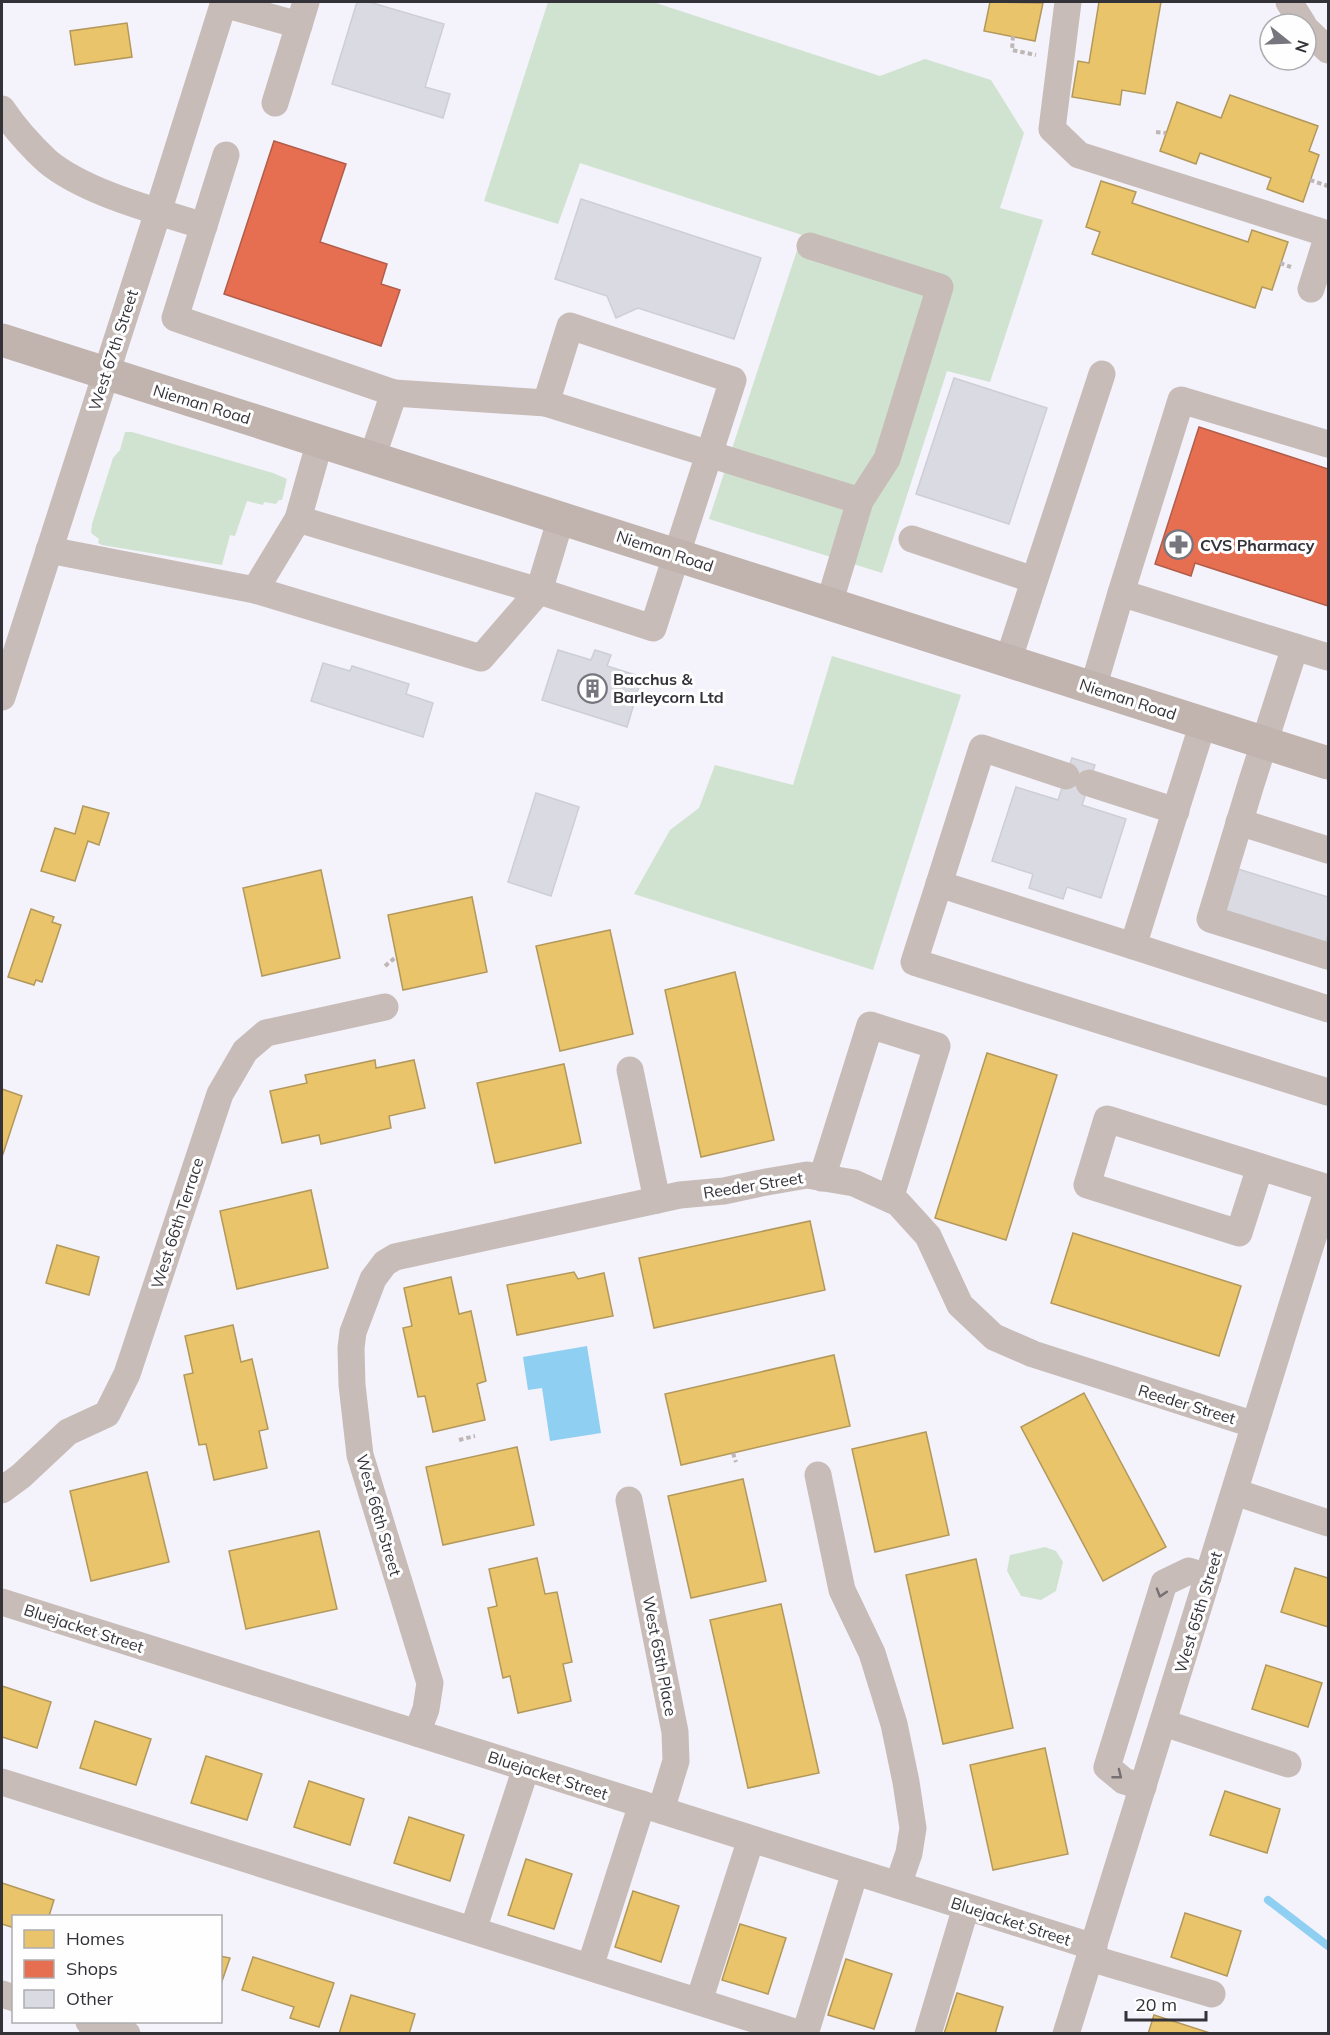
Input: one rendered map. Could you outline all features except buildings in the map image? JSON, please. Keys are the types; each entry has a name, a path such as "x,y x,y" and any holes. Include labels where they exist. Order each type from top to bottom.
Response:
{"main road":[{"name":"Nieman Road","path":"2,340 1329,763"}],"street":[{"path":"1068,2 1052,129 1078,155 1329,235 1311,289"},
{"path":"224,3 303,13 275,103"},
{"name":"West 67th Street","path":"2,697 224,3"},
{"path":"2,109 47,161 68,175 111,195 204,226"},
{"path":"226,155 175,318 394,393 546,403 860,501"},
{"path":"810,246 940,287 887,459 860,501 829,604"},
{"path":"298,519 539,591 653,628 733,380 570,326 546,403"},
{"path":"1008,661 1102,374"},
{"path":"372,458 394,393"},
{"path":"1094,688 1181,400 1329,444"},
{"path":"255,590 298,519 320,441"},
{"path":"49,550 255,590 481,658 539,591 561,518"},
{"path":"912,539 1034,580"},
{"path":"1121,593 1329,657"},
{"path":"1295,647 1210,919 1329,956"},
{"path":"1133,946 1203,723"},
{"path":"1176,811 982,748 914,962 1329,1092"},
{"path":"1239,822 1329,850"},
{"path":"939,884 1329,1009"},
{"name":"West 66th Terrace","path":"2,1490 21,1476 68,1432 106,1414 127,1374 220,1094 245,1051 266,1033 385,1007"},
{"path":"822,1178 870,1025 937,1046 890,1199"},
{"path":"630,1070 657,1200"},
{"path":"1260,1167 1239,1233 1087,1185 1107,1119 1329,1188"},
{"name":"Reeder Street","path":"385,1263 396,1257 657,1200 807,1176 854,1183 898,1203 928,1236 960,1305 994,1337 1033,1354 1255,1425"},
{"name":"West 65th Street","path":"1066,2034 1255,1425 1317,1266 1329,1188"},
{"name":"West 66th Street","path":"385,1263 373,1279 353,1332 352,1385 360,1455 430,1683 426,1709 417,1733"},
{"path":"818,1475 842,1590 872,1653 894,1724 906,1782 913,1828 909,1853 898,1885"},
{"path":"1235,1492 1329,1523"},
{"name":"West 65th Place","path":"590,1967 651,1807 676,1761 675,1732 628,1500"},
{"path":"1143,1787 1124,1781 1107,1767 1164,1583 1189,1571 1208,1577"},
{"name":"Bluejacket Street","path":"2,1602 966,1907 1212,1994"},
{"path":"1164,1722 1288,1764"},
{"path":"473,1930 526,1768"},
{"path":"2,1782 803,2034 855,1872"},
{"path":"699,2001 751,1839"},
{"path":"928,2034 966,1907"},
{"path":"93,2023 127,2034"}],"path":[{"path":"1013,36 1012,50 1061,59"},
{"path":"1156,132 1166,133"},
{"path":"1310,180 1329,186"},
{"path":"385,966 396,957"},
{"path":"459,1440 475,1436"},
{"path":"733,1453 736,1462"}],"green space":[{"path":"548,2 653,2 880,76 925,59 991,80 1024,133 1000,208 1043,220 990,382 947,371 882,573 709,519 802,235 580,163 558,224 484,201"},
{"path":"125,432 132,432 287,479 282,500 276,504 264,502 263,505 247,501 235,536 230,535 222,565 102,545 98,543 99,539 91,533 92,524 113,458 120,450"},
{"path":"832,656 961,695 873,970 634,894 670,830 699,808 715,765 793,785"},
{"path":"1045,1547 1056,1551 1063,1562 1056,1591 1041,1600 1021,1596 1007,1571 1010,1555"}],"water":[{"path":"587,1346 601,1433 550,1441 542,1388 528,1390 523,1357"}],"waterway":[{"path":"1268,1900 1328,1946"}],"place":[{"name":"CVS Pharmacy","path":"1179,545"},
{"name":"Bacchus & Barleycorn Ltd","path":"592,688"}]}
